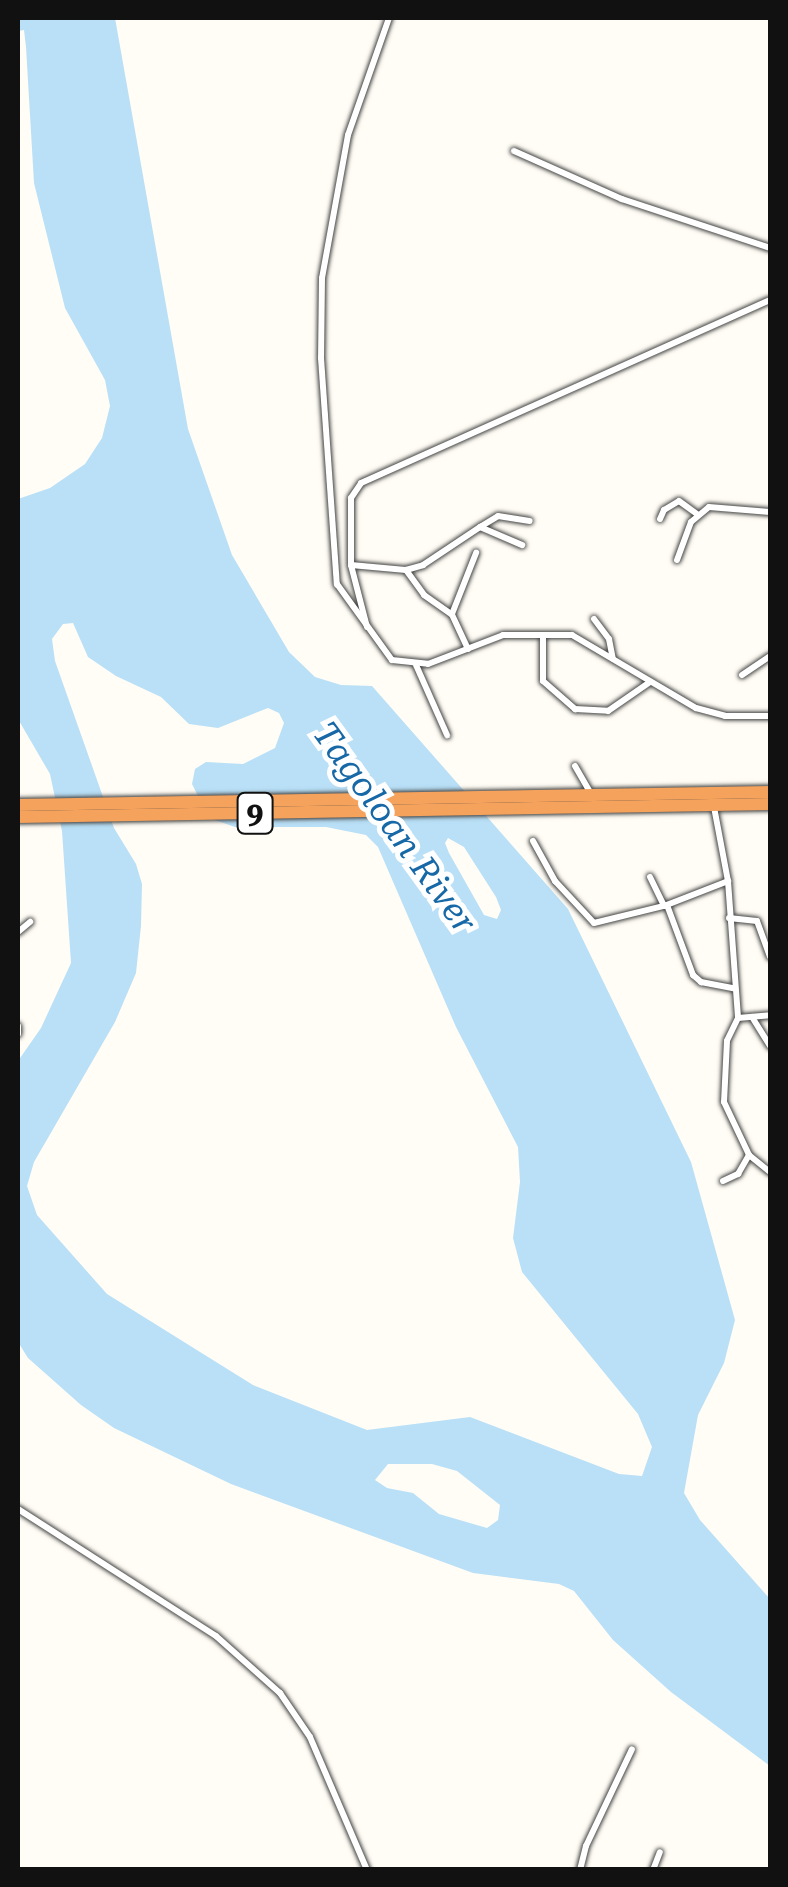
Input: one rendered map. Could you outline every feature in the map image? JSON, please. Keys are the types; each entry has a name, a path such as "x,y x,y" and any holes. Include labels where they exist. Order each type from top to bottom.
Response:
{"highway":[{"name":"9","path":"18,818 489,804 592,794 770,792"},
{"name":"9","path":"18,804 770,804"}],"street":[{"path":"389,18 348,135 322,278 321,358 337,584 369,634 392,660 416,665 503,635 580,638 650,682 708,712 770,716"},
{"path":"514,151 622,199 770,248"},
{"path":"369,634 351,564 351,498 361,483 770,300"},
{"path":"660,519 664,510 679,501 697,514"},
{"path":"676,560 697,514 709,507 770,512"},
{"path":"351,564 406,570 422,565 498,516 530,521"},
{"path":"480,527 522,545"},
{"path":"452,614 476,553"},
{"path":"406,570 424,594 452,614 468,649"},
{"path":"594,619 609,638 612,660"},
{"path":"543,636 544,681 575,709 608,711 650,682"},
{"path":"742,675 770,656"},
{"path":"416,665 447,736"},
{"path":"576,766 592,794"},
{"path":"714,807 728,881 738,1018 727,1042 724,1102 749,1155 770,1172"},
{"path":"532,841 555,881 588,920 600,924 666,905 728,881"},
{"path":"650,877 666,905 693,975 702,982 734,988"},
{"path":"729,918 757,920 770,957"},
{"path":"18,932 30,922"},
{"path":"738,1018 770,1015"},
{"path":"752,1017 770,1046"},
{"path":"723,1181 738,1174 749,1155"},
{"path":"18,1509 224,1642 280,1693 310,1737 367,1870"},
{"path":"580,1870 586,1846 632,1749"},
{"path":"654,1870 660,1852"}],"water":[{"name":"Tagoloan River","path":"18,18 115,18 188,429 232,555 289,652 315,677 341,685 372,686 568,909 691,1162 735,1320 724,1363 698,1415 684,1493 700,1520 770,1599 770,1766 671,1692 613,1640 574,1591 559,1584 473,1573 231,1484 114,1428 28,1358 18,1342 18,1061 41,1028 71,963 62,831 50,774 18,719 18,499 50,488 85,464 102,438 110,406 105,380 65,308 34,183 26,47 24,30 18,31","holes":["73,623 88,657 116,676 161,697 189,724 218,728 268,708 279,713 284,723 275,748 243,764 206,762 195,769 192,784 209,818 235,827 326,827 366,835 378,847 456,1027 518,1147 520,1182 513,1238 522,1272 638,1414 652,1447 642,1476 619,1474 470,1417 367,1430 253,1385 107,1294 37,1215 27,1186 34,1162 115,1022 136,973 141,926 142,884 136,864 114,828 55,661 52,639 63,624","448,838 464,847 496,897 501,910 497,919 484,915 449,853 445,843","388,1464 432,1464 457,1471 500,1505 498,1520 487,1528 439,1514 413,1493 387,1488 375,1480"]}]}
